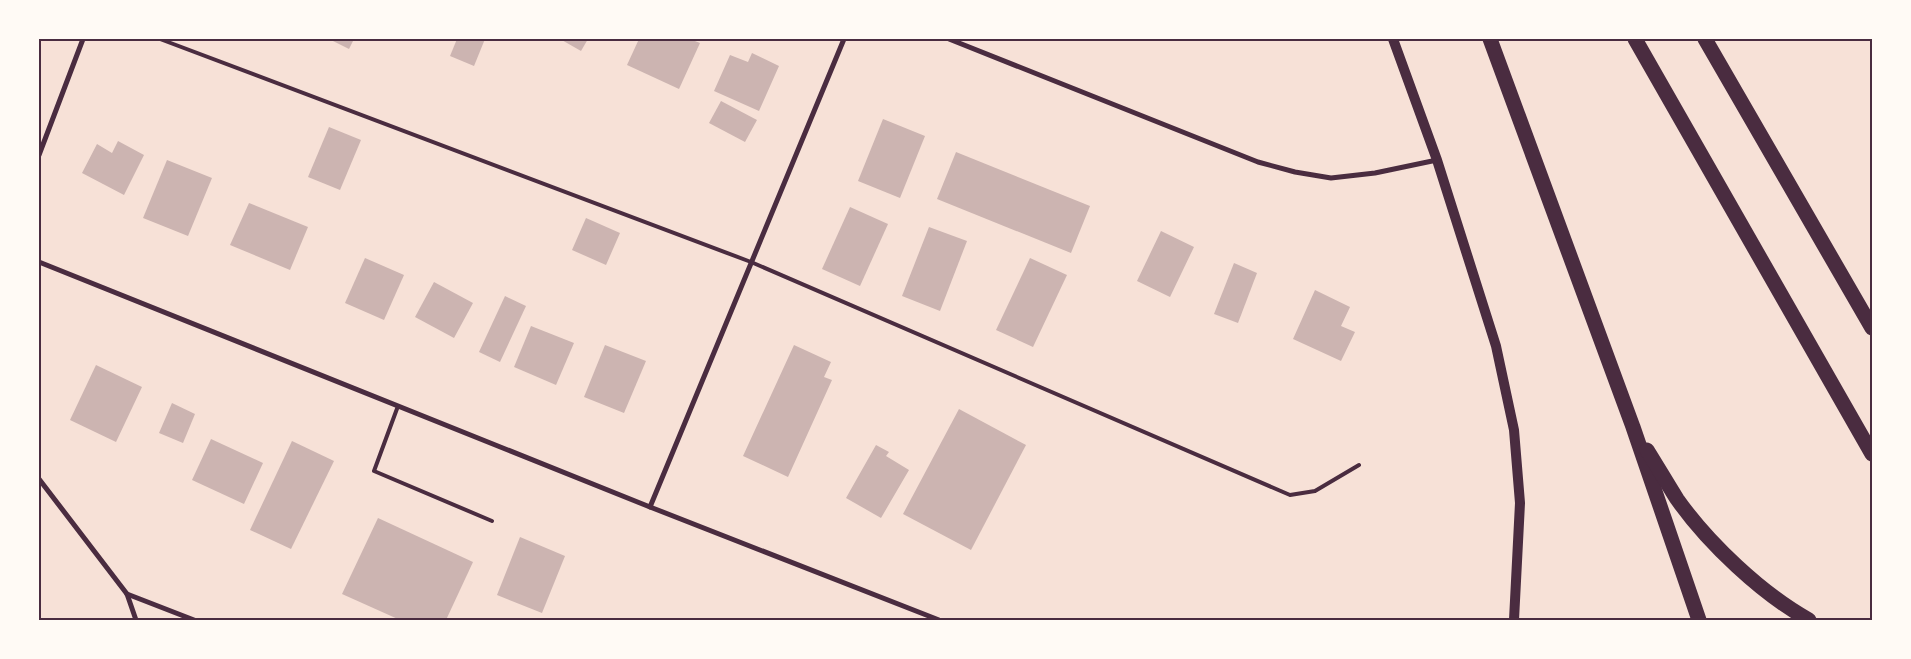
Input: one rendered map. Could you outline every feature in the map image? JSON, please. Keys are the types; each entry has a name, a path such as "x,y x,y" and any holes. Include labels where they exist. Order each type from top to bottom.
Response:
{"highway":[{"path":"1490,39 1633,427 1699,620"},
{"path":"1635,39 1872,454"},
{"path":"1705,39 1872,328"},
{"path":"1633,427 1678,500 1720,550 1768,593 1794,612 1809,620"}],"main road":[{"path":"1393,39 1437,160 1496,346 1514,430 1520,503 1514,620"}],"street":[{"path":"39,155 83,39"},
{"path":"650,507 844,39"},
{"path":"949,39 1258,162 1295,172 1331,178 1375,173 1437,160"},
{"path":"39,262 650,507 939,620"},
{"path":"39,479 127,594 136,620"},
{"path":"127,594 194,620"}],"lane":[{"path":"160,39 751,262 1290,495 1315,491 1359,465"},
{"path":"398,406 374,471 492,521"}],"building":[{"path":"329,39 354,39 349,49"},
{"path":"457,39 485,39 474,66 450,56"},
{"path":"560,39 588,39 581,51"},
{"path":"639,39 690,39 700,43 679,89 627,65"},
{"path":"752,53 779,66 759,111 714,91 730,55 748,62"},
{"path":"721,101 757,120 745,142 709,123"},
{"path":"883,119 925,136 900,198 858,181"},
{"path":"329,127 361,140 340,190 308,177"},
{"path":"118,141 144,155 124,195 82,173 97,144 112,153"},
{"path":"956,152 1090,206 1071,253 937,199"},
{"path":"167,160 212,178 188,236 143,218"},
{"path":"249,203 308,227 290,270 230,245"},
{"path":"850,207 888,224 860,286 822,269"},
{"path":"586,218 620,233 606,265 572,250"},
{"path":"929,227 967,241 940,311 902,296"},
{"path":"1161,231 1194,247 1170,297 1137,281"},
{"path":"365,258 404,275 384,320 345,303"},
{"path":"1030,258 1067,275 1033,347 996,330"},
{"path":"1234,263 1257,273 1238,323 1214,314"},
{"path":"434,282 473,303 454,338 415,317"},
{"path":"1315,290 1350,307 1341,326 1355,332 1341,361 1293,339"},
{"path":"505,296 526,306 500,362 479,352"},
{"path":"531,326 574,343 556,385 514,367"},
{"path":"605,345 646,361 624,413 584,397"},
{"path":"794,345 831,362 824,377 832,380 788,477 743,456"},
{"path":"96,365 142,387 116,442 70,420"},
{"path":"172,403 195,414 183,443 159,433"},
{"path":"959,409 1026,445 971,550 903,514"},
{"path":"211,439 263,463 244,504 192,480"},
{"path":"292,441 334,461 291,549 250,530"},
{"path":"876,445 889,452 886,456 909,470 881,518 846,498"},
{"path":"378,518 473,562 446,620 400,620 342,594"},
{"path":"520,537 565,556 542,613 497,595"}]}
